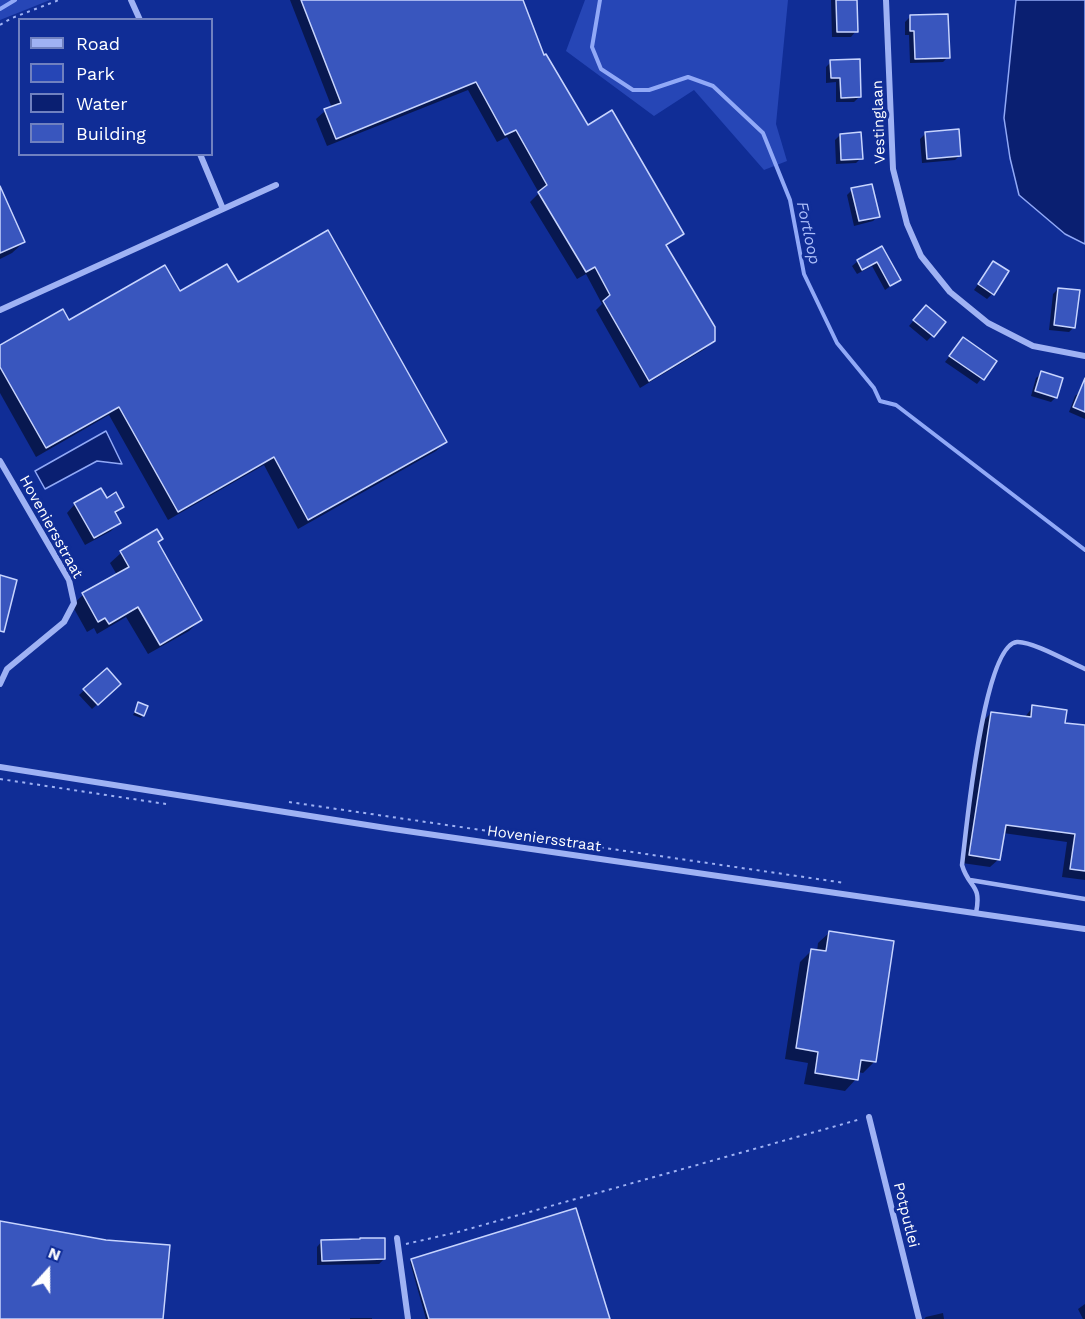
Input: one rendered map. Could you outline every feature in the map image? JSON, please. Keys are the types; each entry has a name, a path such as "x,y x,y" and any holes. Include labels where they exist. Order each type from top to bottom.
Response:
{"street":[{"path":"131,0 139,18"},
{"name":"Vestinglaan","path":"886,0 893,170 907,224 921,256 950,292 988,323 1033,346 1085,356"},
{"path":"201,156 223,209"},
{"path":"0,310 276,185"},
{"name":"Hoveniersstraat","path":"0,461 69,580 74,603 64,622 7,669 0,684"},
{"name":"Hoveniersstraat","path":"0,767 386,828 1085,929"},
{"name":"Potputlei","path":"869,1117 919,1319"},
{"path":"397,1242 408,1319"}],"lane":[{"path":"976,913 979,894 975,885 965,874 962,865 982,712 1004,650 1017,642 1029,644 1085,669"},
{"path":"970,880 1085,898"}],"path":[{"path":"0,25 59,0"},
{"path":"283,801 848,884"},
{"path":"397,1242 458,1232 869,1117"}],"green space":[{"path":"0,0 50,0 0,20"},
{"path":"585,0 788,0 776,124 787,161 764,170 694,90 654,116 566,51"}],"water":[{"path":"1016,0 1085,0 1085,244 1065,234 1019,195 1004,118"},
{"path":"106,431 122,464 97,461 45,489 35,471"}],"building":[{"path":"301,0 523,0 544,55 546,54 588,125 612,110 684,234 666,245 715,327 715,341 649,381 603,301 610,295 595,267 586,272 538,192 547,185 516,130 505,135 476,82 336,139 324,109 341,103"},
{"path":"836,0 857,0 858,32 837,32"},
{"path":"948,14 950,58 915,59 914,31 910,31 910,15"},
{"path":"860,59 861,97 841,98 840,78 831,78 830,60"},
{"path":"959,129 961,156 927,159 925,132"},
{"path":"861,132 863,159 841,160 840,134"},
{"path":"872,184 880,217 859,221 851,188"},
{"path":"0,186 25,242 0,253"},
{"path":"328,230 447,442 308,520 274,457 178,512 119,407 46,448 0,367 0,345 63,309 69,320 165,265 180,291 227,264 238,282"},
{"path":"882,246 901,280 890,286 877,262 862,270 857,260"},
{"path":"993,261 1009,271 994,295 978,284"},
{"path":"1058,288 1080,290 1075,328 1054,325"},
{"path":"926,305 946,322 934,337 913,320"},
{"path":"963,337 997,361 984,380 949,356"},
{"path":"1041,371 1063,378 1057,398 1035,391"},
{"path":"1085,378 1085,412 1073,407"},
{"path":"101,488 107,498 116,492 124,507 115,512 121,523 94,538 74,503"},
{"path":"157,529 163,539 158,542 202,620 160,645 138,607 109,624 105,618 98,622 82,593 129,567 120,551"},
{"path":"0,575 17,580 4,632 0,631"},
{"path":"107,668 121,684 98,705 83,689"},
{"path":"138,702 148,706 144,716 135,712"},
{"path":"1032,705 1067,710 1065,723 1085,725 1085,871 1070,869 1075,834 1006,825 1000,860 969,855 991,712 1031,717"},
{"path":"829,931 894,941 876,1062 861,1060 858,1080 815,1073 818,1052 796,1048 811,949 826,951"},
{"path":"576,1208 610,1319 429,1319 411,1259"},
{"path":"0,1221 106,1240 170,1245 163,1319 0,1319"},
{"path":"385,1238 385,1259 322,1261 321,1240"}],"waterway":[{"path":"0,9 15,0"},
{"name":"Fortloop","path":"600,0 592,47 601,69 633,90 649,90 688,77 713,86 763,133 790,200 804,274 837,343 874,388 880,401 896,405 1085,550"}]}
